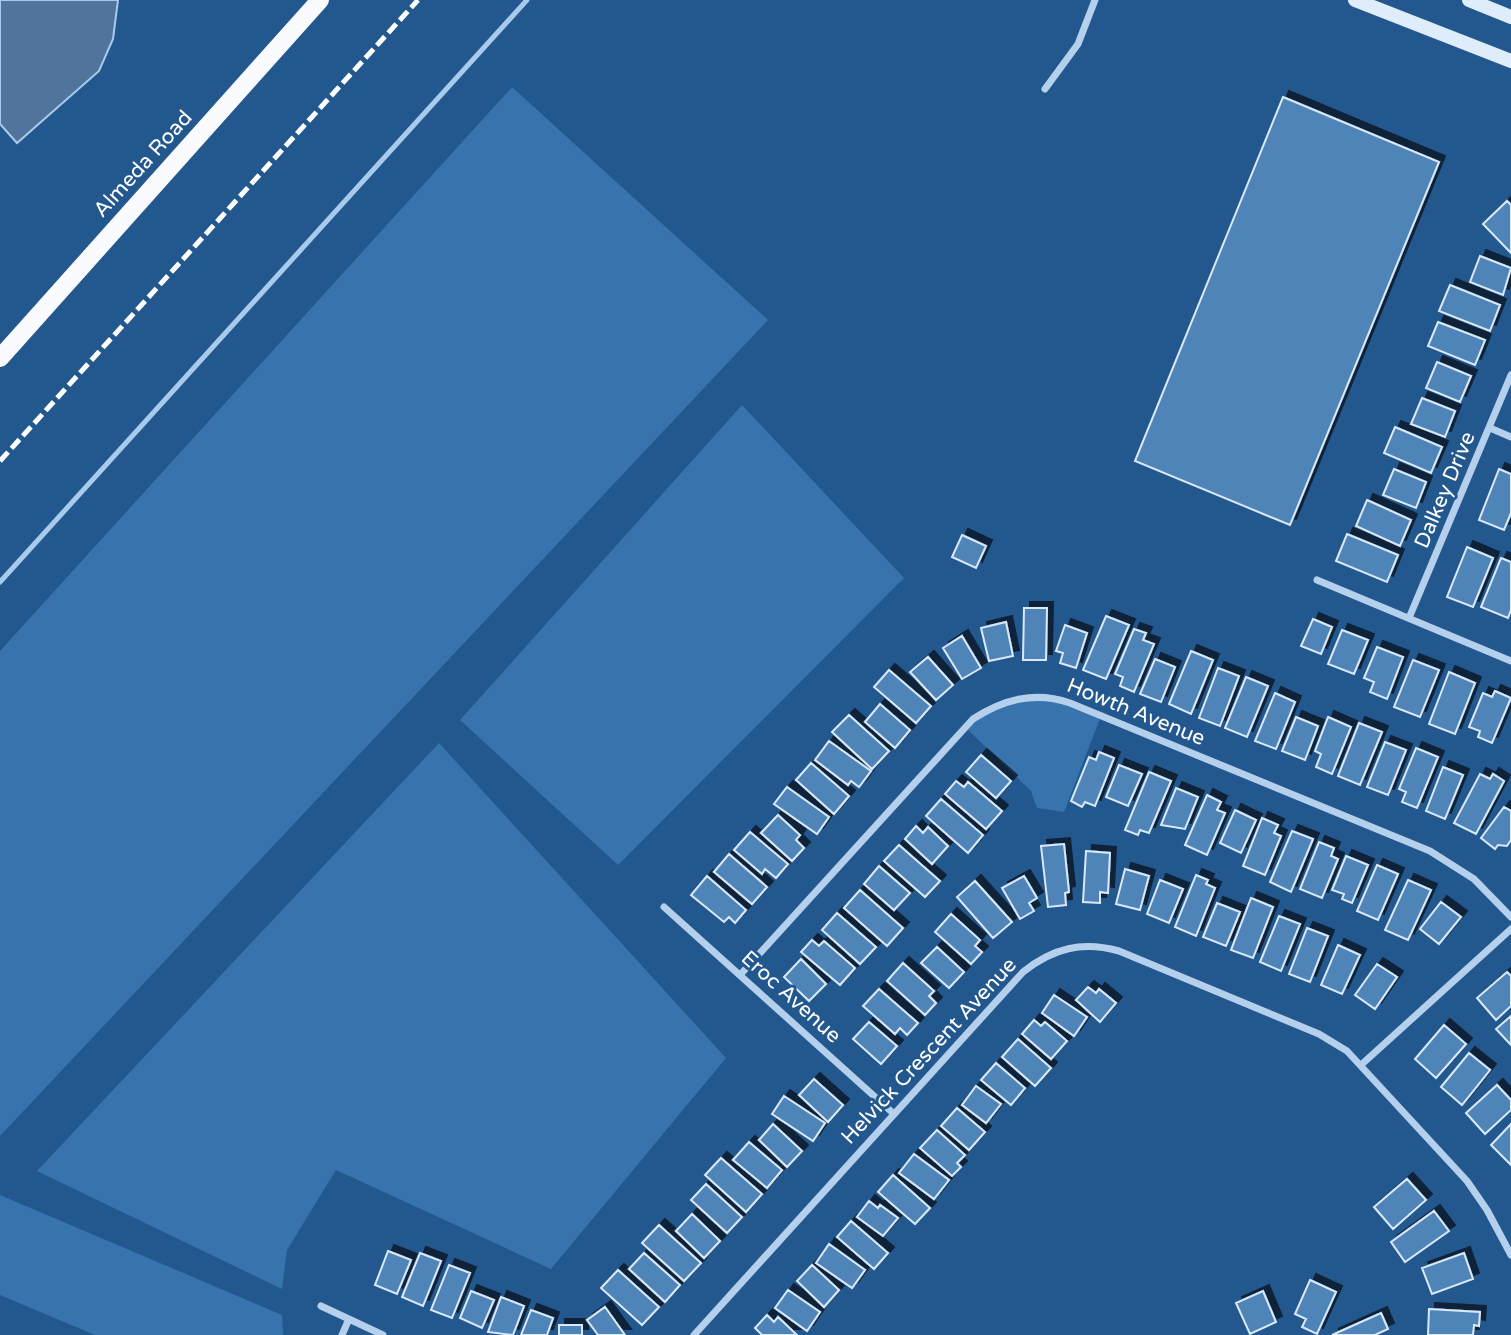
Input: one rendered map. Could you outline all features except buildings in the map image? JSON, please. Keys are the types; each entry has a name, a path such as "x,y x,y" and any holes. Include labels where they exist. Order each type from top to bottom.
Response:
{"main road":[{"name":"Almeda Road","path":"0,358 320,0"},
{"path":"1355,0 1376,4 1511,61"},
{"path":"1469,0 1511,17"}],"street":[{"path":"1045,89 1078,44 1095,0"},
{"name":"Dalkey Drive","path":"1409,618 1511,375"},
{"path":"1490,428 1511,437"},
{"path":"1317,580 1511,662"},
{"name":"Howth Avenue","path":"740,975 973,719 1001,704 1029,696 1056,698 1070,703 1430,851 1474,879 1511,917"},
{"name":"Eroc Avenue","path":"664,907 894,1114"},
{"path":"1361,1065 1511,929"},
{"name":"Helvick Crescent Avenue","path":"694,1335 1023,972 1040,958 1081,945 1119,951 1334,1041 1361,1065 1467,1181 1499,1228 1511,1255"},
{"path":"321,1307 383,1335"},
{"path":"342,1335 349,1319"}],"shaded area":[{"path":"0,0 118,0 113,39 99,71 17,143 0,124"},
{"path":"512,87 768,320 0,1136 0,651"},
{"path":"742,405 904,578 618,865 460,720"},
{"path":"1042,696 1101,716 1064,812 1037,808 1031,791 965,727 987,710"},
{"path":"439,743 726,1058 551,1269 336,1170 287,1250 282,1289 37,1171"},
{"path":"0,1195 282,1315 283,1335 95,1335 0,1295"}],"waterway":[{"path":"0,582 527,0"}],"railway":[{"path":"0,461 418,0"}]}
